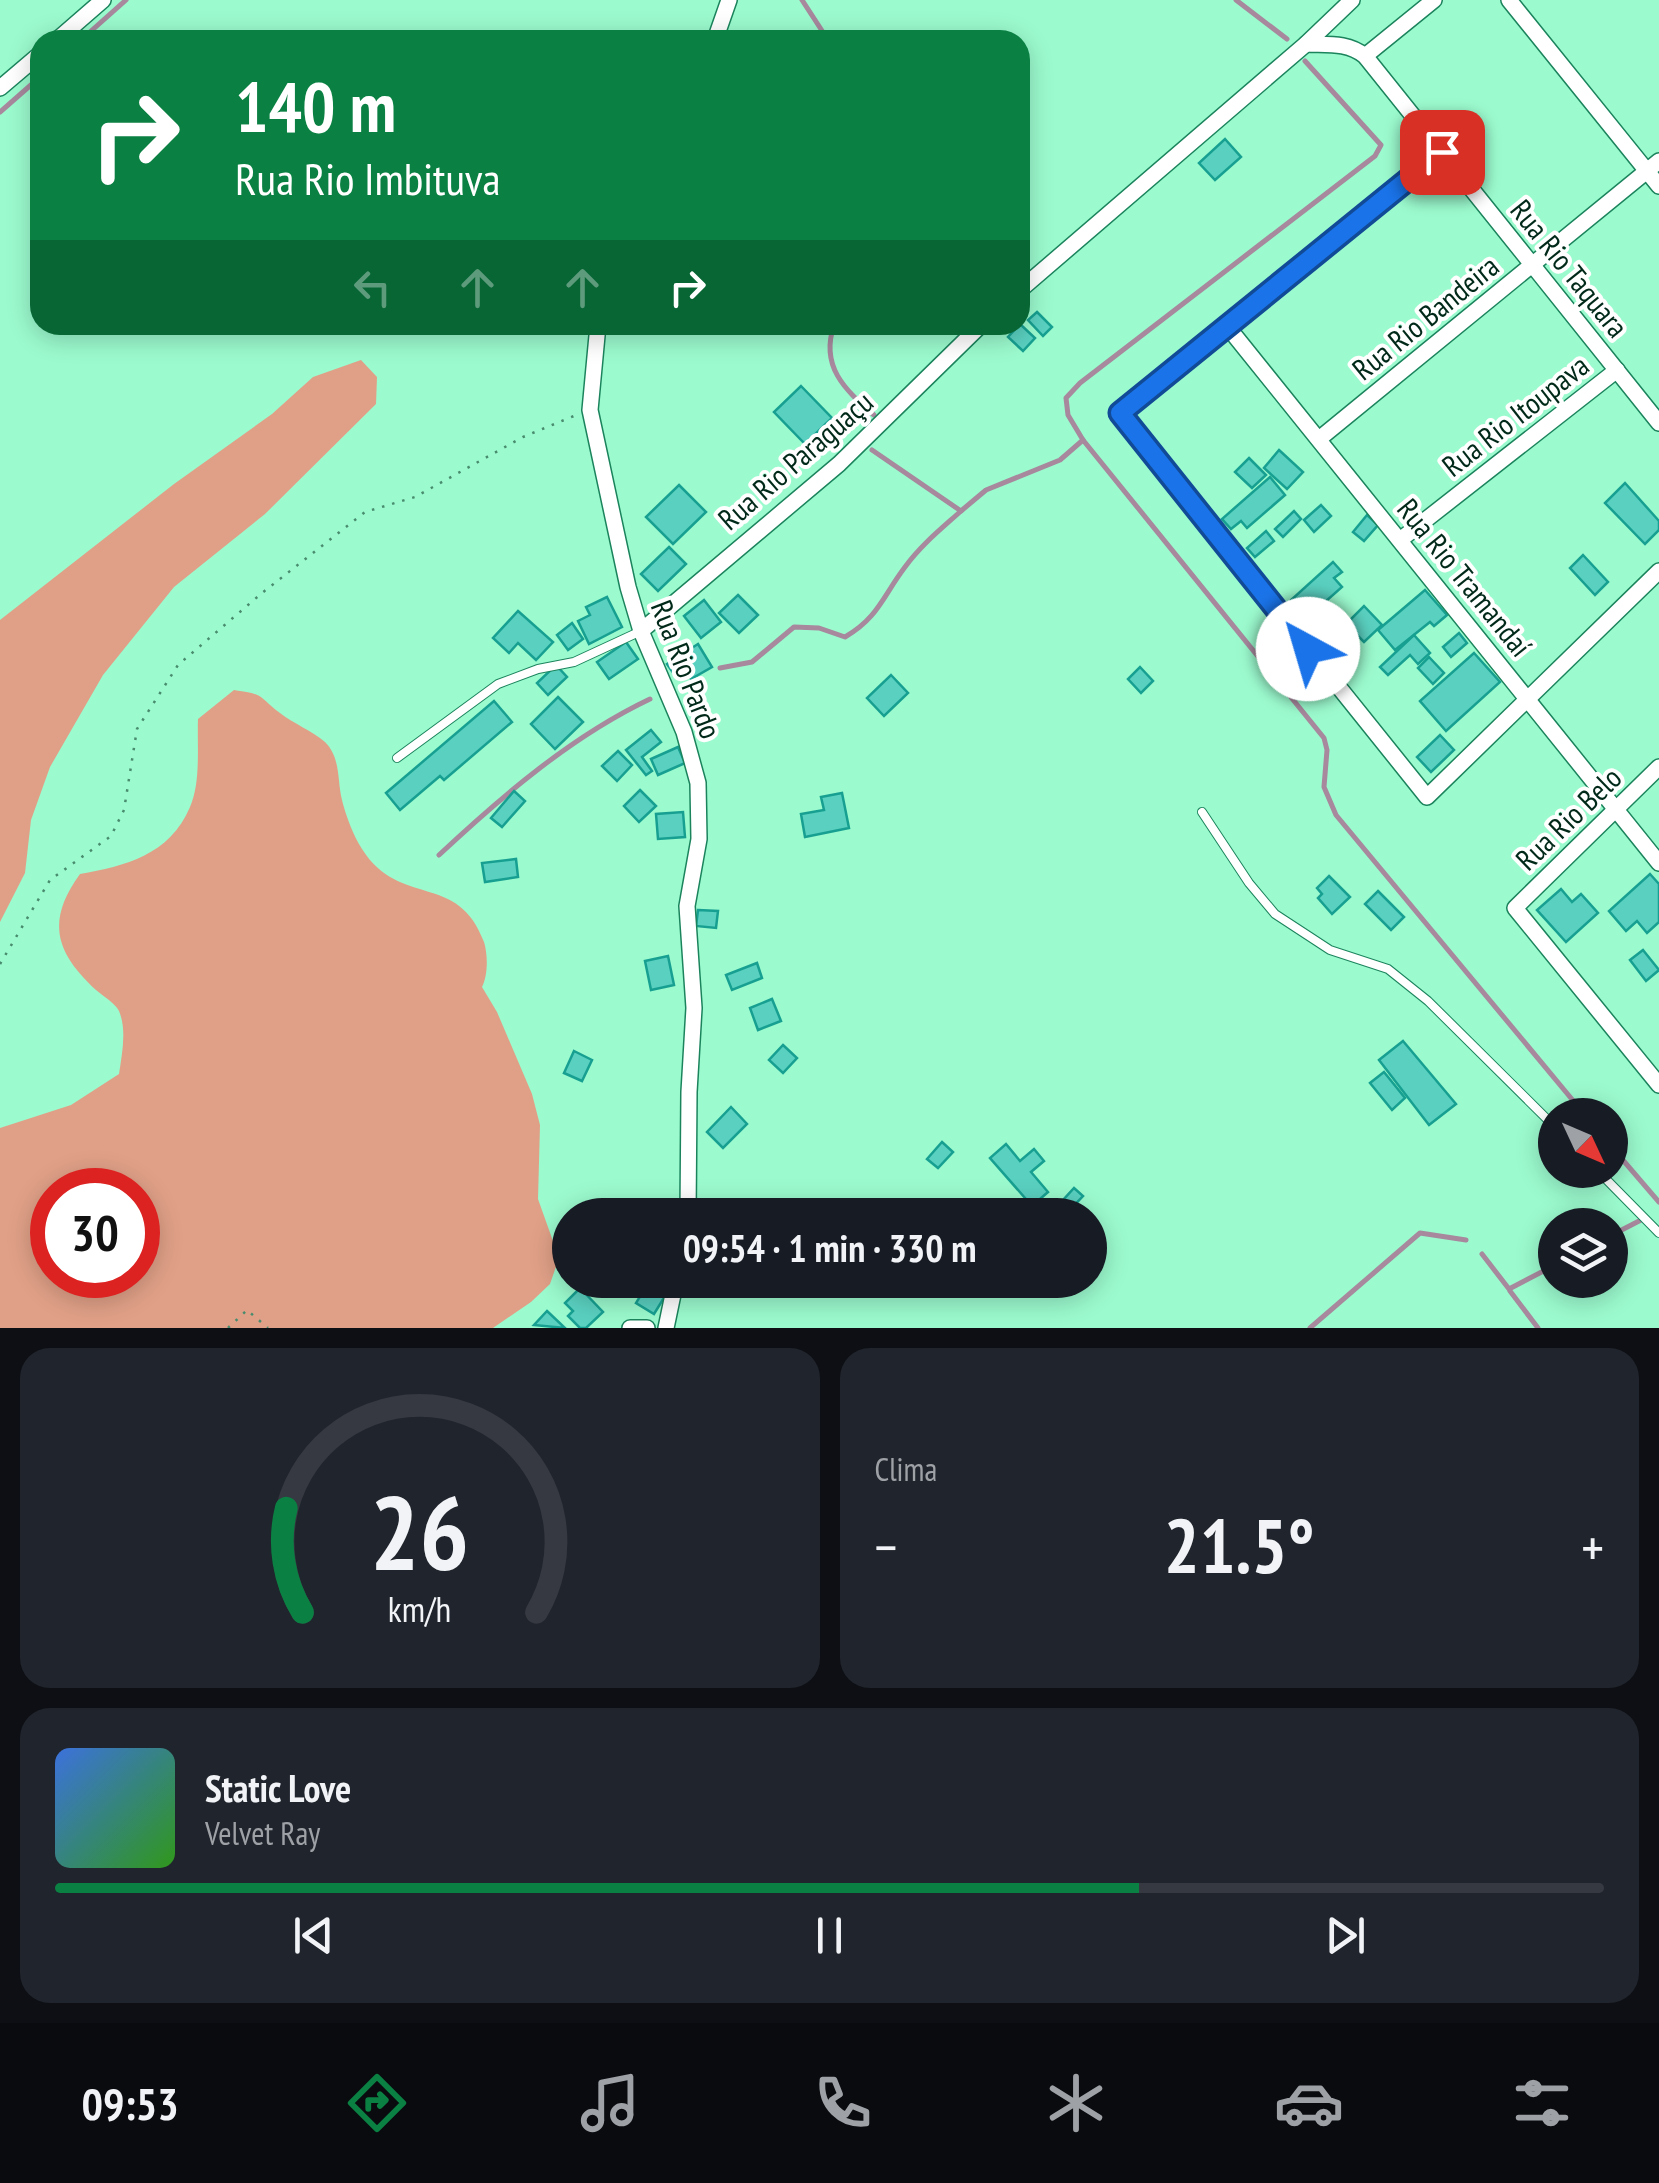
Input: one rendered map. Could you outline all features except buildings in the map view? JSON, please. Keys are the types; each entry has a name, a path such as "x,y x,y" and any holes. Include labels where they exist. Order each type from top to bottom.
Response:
{"street":[{"path":"68,30 103,0"},
{"path":"720,30 730,0"},
{"path":"1030,281 1352,0"},
{"path":"1306,44 1344,45 1365,56 1434,0"},
{"path":"1508,0 1653,166 1659,186"},
{"name":"Rua Rio Taquara","path":"1365,56 1659,423"},
{"path":"0,88 30,62"},
{"path":"1442,152 1120,413 1426,797 1659,571"},
{"name":"Rua Rio Bandeira","path":"1319,439 1653,166"},
{"name":"Rua Rio Tramandaí","path":"1227,326 1659,863"},
{"name":"Rua Rio Pardo","path":"597,335 590,410 640,631 684,732 698,783 698,839 687,906 694,1008 688,1198"},
{"name":"Rua Rio Paraguaçu","path":"640,631 839,464 971,335"},
{"name":"Rua Rio Itoupava","path":"1400,540 1617,370"},
{"name":"Rua Rio Belo","path":"1659,768 1515,908 1659,1085"},
{"path":"666,1328 672,1298"},
{"path":"630,1328 648,1328"}],"lane":[{"path":"397,758 498,684 538,669 574,662 640,631"},
{"path":"1202,812 1249,883 1275,914 1330,950 1388,969 1428,1002 1538,1111"},
{"path":"1615,1188 1659,1232"}],"path":[{"path":"0,964 50,880 112,836 124,810 138,729 178,665 262,592 365,512 415,498 523,436 590,410"},
{"path":"228,1328 247,1310 268,1328"}],"shaded area":[{"path":"361,360 377,377 376,404 265,514 174,587 103,675 50,767 31,820 25,873 0,922 0,620 174,484 272,414 313,377"},
{"path":"234,690 260,697 330,748 353,832 377,867 393,879 444,897 473,920 486,953 482,987 497,1012 532,1094 540,1125 538,1199 552,1238 550,1284 493,1328 0,1328 0,1128 71,1105 119,1074 123,1034 119,1011 71,962 60,935 62,907 80,874 144,856 171,837 190,807 198,764 198,719"}],"waterway":[{"path":"92,30 126,0"},
{"path":"802,0 822,30"},
{"path":"1236,0 1287,39"},
{"path":"1305,61 1381,145 1375,156 1080,383 1066,398 1068,415 1083,440 1324,738 1324,787 1336,815 1571,1098"},
{"path":"0,112 30,86"},
{"path":"831,335 830,353 838,376 874,415"},
{"path":"872,450 961,511 986,490 1060,460 1083,440"},
{"path":"720,668 752,662 794,627 819,628 845,637 856,630 873,614 911,559 961,511"},
{"path":"439,855 539,769 593,731 650,699"},
{"path":"1628,1166 1659,1202"},
{"path":"1628,1227 1641,1220"},
{"path":"1310,1328 1420,1233 1466,1240"},
{"path":"1482,1254 1509,1289 1538,1274"},
{"path":"1510,1291 1538,1328"}],"route":[{"path":"1308,649 1120,413 1442,152"}]}
